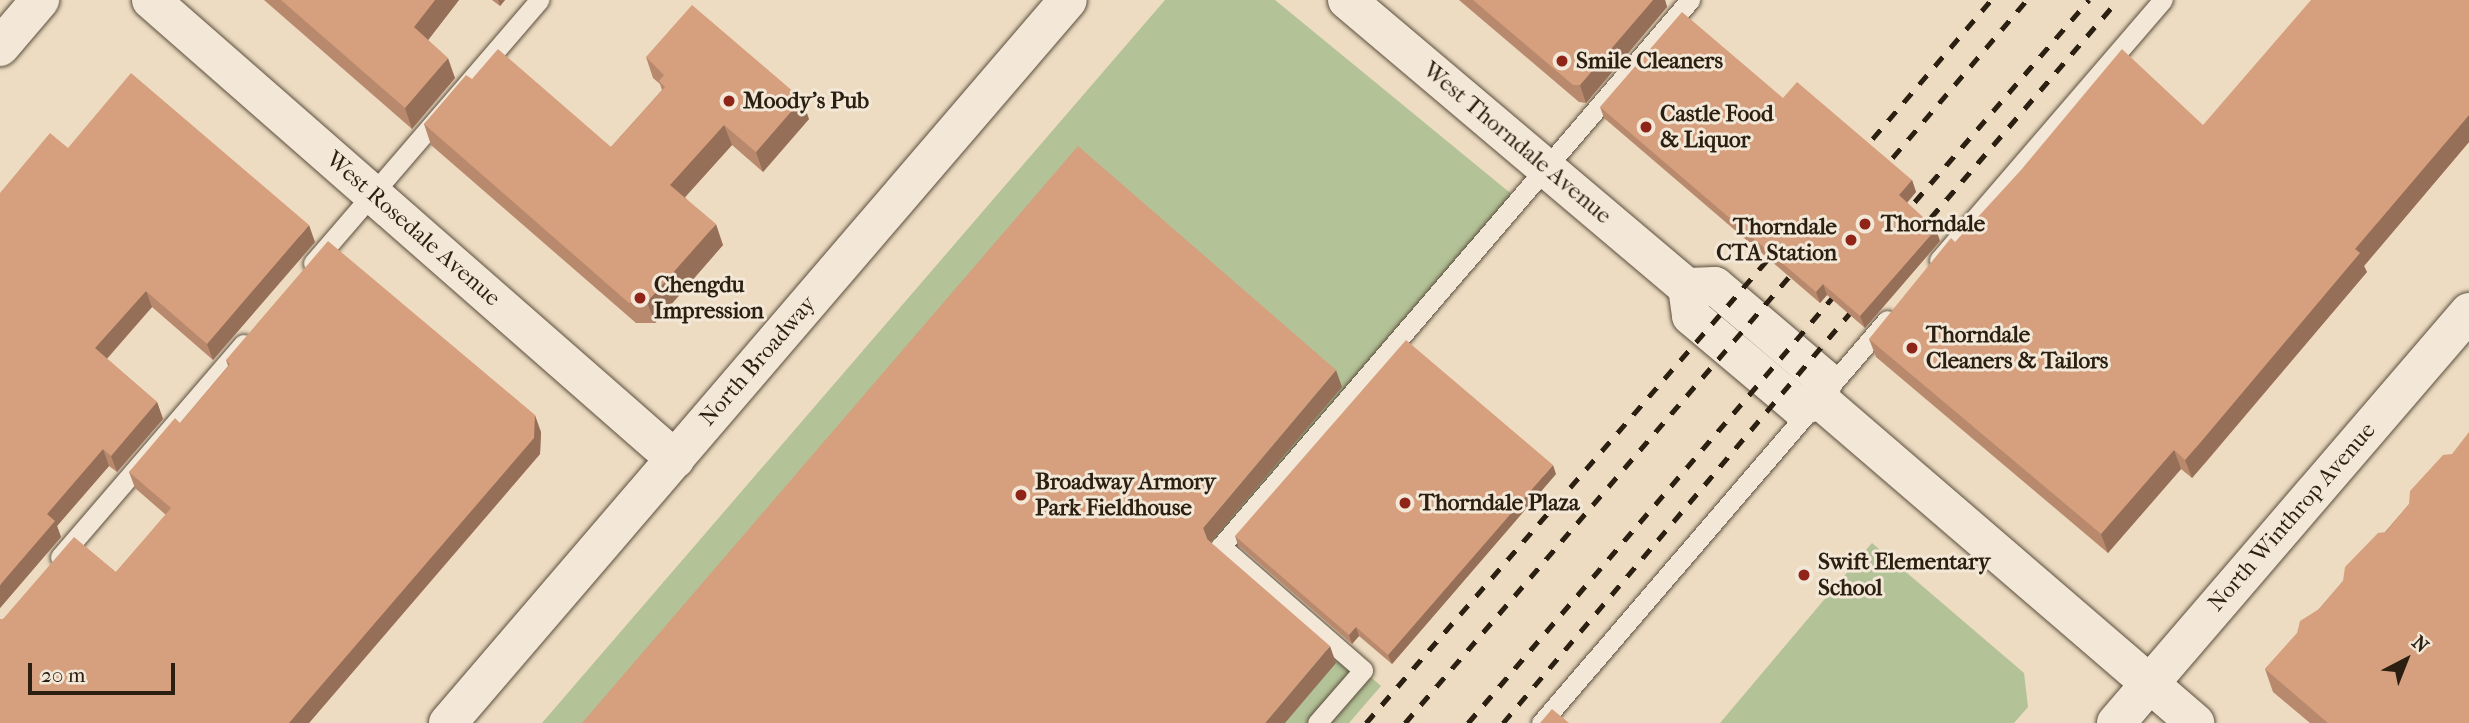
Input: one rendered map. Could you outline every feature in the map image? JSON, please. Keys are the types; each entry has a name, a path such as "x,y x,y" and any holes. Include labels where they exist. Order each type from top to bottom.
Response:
{"street":[{"path":"0,47 40,0"},
{"name":"West Rosedale Avenue","path":"151,0 674,458"},
{"name":"North Broadway","path":"447,723 1068,0"},
{"name":"West Thorndale Avenue","path":"1347,0 1687,287 1691,316 1799,407 1820,400"},
{"name":"North Winthrop Avenue","path":"2116,723 2469,312"},
{"path":"1820,400 2195,723"}],"lane":[{"path":"299,280 539,0"},
{"path":"1317,723 1363,670 1222,546 1690,0"},
{"path":"1921,281 2163,0"},
{"path":"1541,723 1903,302"},
{"path":"45,575 253,332"}],"green space":[{"name":"Broadway Armory Park Fieldhouse","path":"1165,0 1275,0 1520,201 1222,546 1381,686 1349,723 542,723"},
{"path":"1872,543 2024,673 2028,707 2014,723 1720,723"}],"building":[{"path":"281,0 435,0 414,27 448,58 405,108"},
{"path":"1473,0 1653,0 1580,85 1573,85"},
{"path":"2311,0 2469,0 2469,115 2355,249 2360,253 2200,443 2185,460 2174,450 2101,534 1869,339 1951,238 1955,242 2021,170 2122,49 2203,125"},
{"path":"692,5 802,99 756,152 724,125 670,185 716,224 647,302 629,303 424,124 466,75 472,79 498,49 611,147 665,87 659,81 664,75 646,57"},
{"path":"1682,12 1783,98 1797,82 1912,180 1899,195 1936,229 1860,316 1823,284 1816,292 1600,107"},
{"path":"131,73 309,225 207,344 146,291 95,348 157,402 111,456 103,449 47,514 55,521 0,585 0,193 50,133 68,148"},
{"name":"Broadway Armory Park Fieldhouse","path":"1078,146 1336,370 1203,528 1207,539 1330,646 1265,723 582,723"},
{"path":"328,241 535,415 534,438 289,723 0,723 0,619 3,619 74,537 116,572 171,508 129,472 175,418 180,423 230,364 226,360"},
{"name":"Thorndale Plaza","path":"1406,340 1553,465 1388,655 1356,627 1349,635 1235,536"},
{"path":"2469,432 2469,723 2328,723 2265,669 2297,633 2300,621 2319,609 2343,581 2345,567 2378,533 2386,532 2409,504 2410,491 2443,455 2452,454"},
{"path":"1552,709 1569,723 1540,723"}],"railway":[{"path":"1857,157 1991,0"},
{"path":"1877,176 2027,0"},
{"path":"1899,220 2089,0"},
{"path":"1915,236 2118,0"},
{"path":"1366,723 1781,244"},
{"path":"1405,723 1801,263"},
{"path":"1468,723 1844,284"},
{"path":"1503,723 1861,300"}],"place":[{"name":"Smile Cleaners","path":"1562,61"},
{"name":"Moody's Pub","path":"729,101"},
{"name":"Castle Food & Liquor","path":"1646,127"},
{"name":"Thorndale","path":"1865,224"},
{"name":"Thorndale CTA Station","path":"1851,240"},
{"name":"Chengdu Impression","path":"640,298"},
{"name":"Thorndale Cleaners & Tailors","path":"1912,348"},
{"name":"Broadway Armory Park Fieldhouse","path":"1021,495"},
{"name":"Thorndale Plaza","path":"1405,503"},
{"name":"Swift Elementary School","path":"1804,575"}]}
